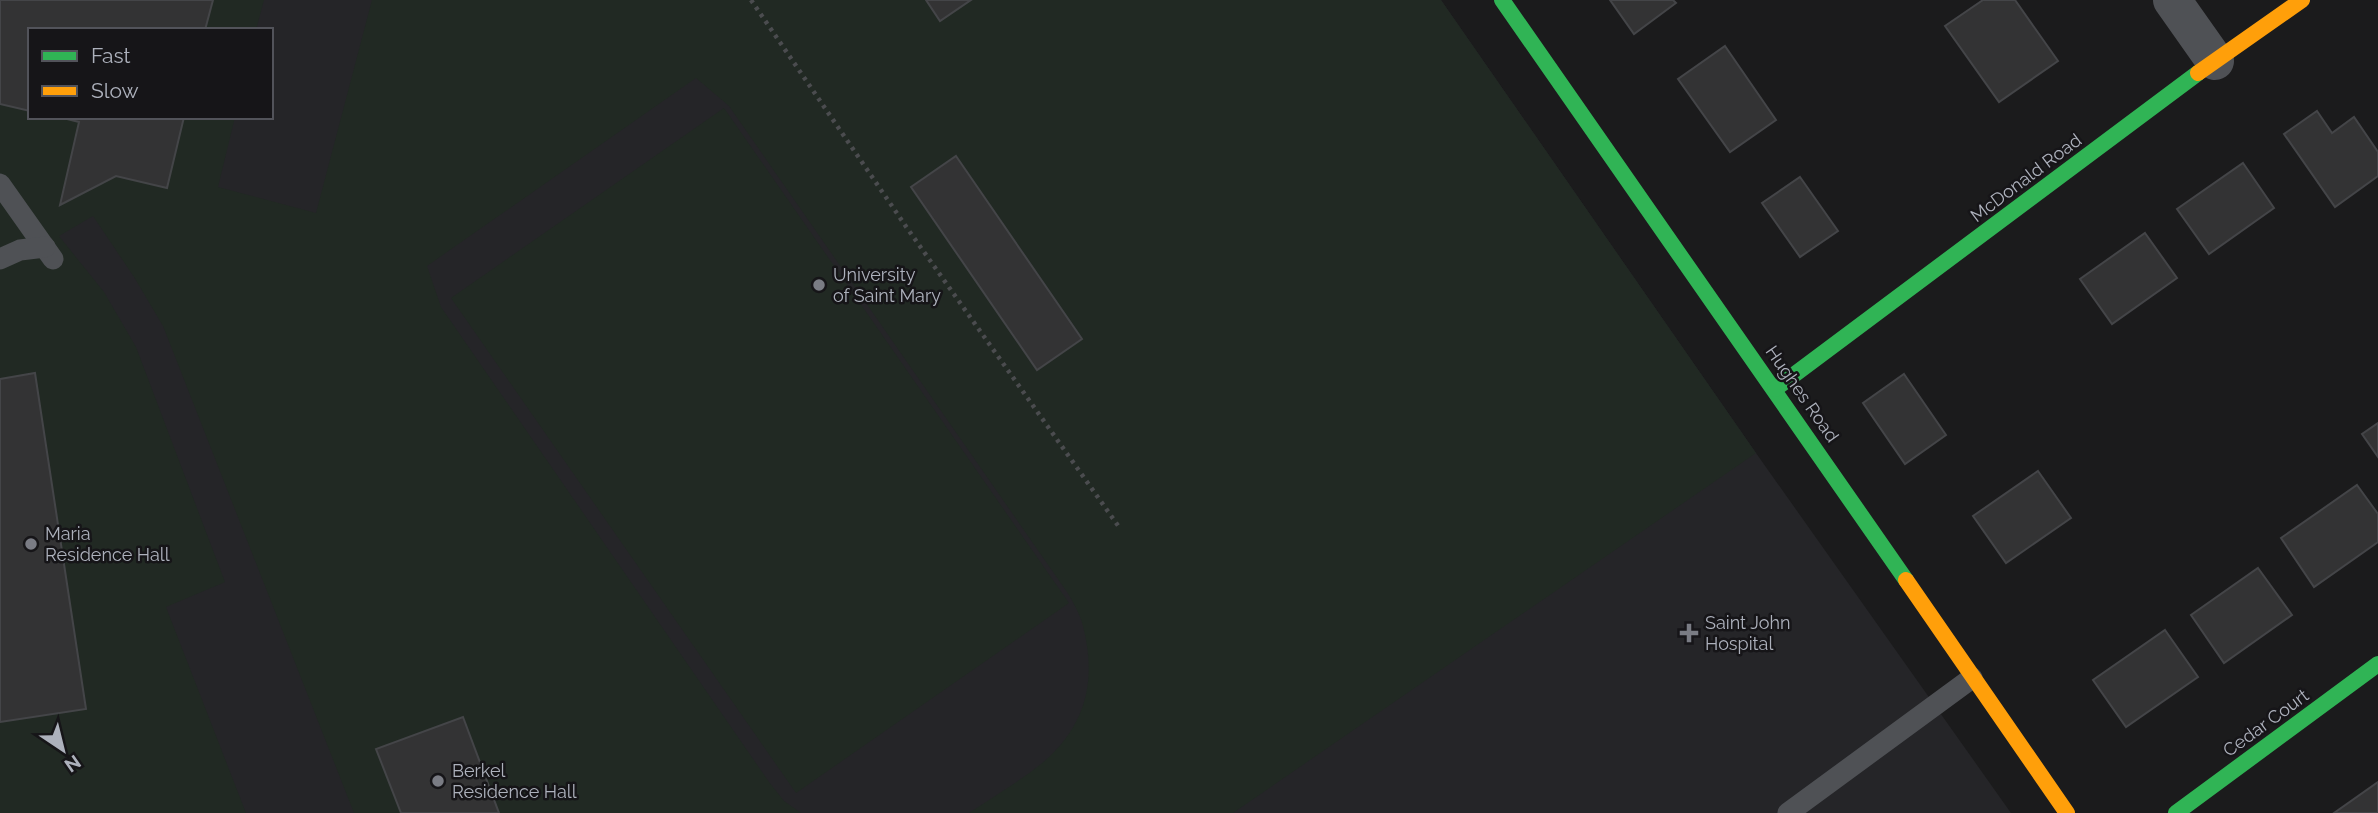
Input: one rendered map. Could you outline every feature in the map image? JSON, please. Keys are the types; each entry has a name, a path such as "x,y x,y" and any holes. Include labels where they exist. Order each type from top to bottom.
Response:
{"street":[{"name":"Hughes Road","path":"1502,0 1775,389 2067,813"},
{"path":"2172,0 2215,61"},
{"name":"McDonald Road","path":"1775,389 2215,61 2302,0"},
{"name":"Cedar Court","path":"2176,813 2378,664"}],"lane":[{"path":"0,184 49,253 20,250 0,259"},
{"path":"1788,813 1972,678"}],"path":[{"path":"751,0 907,228 1119,527"}],"shaded area":[{"name":"University of Saint Mary","path":"0,0 1441,0 1756,453 2011,813 0,813"},
{"path":"213,0 264,0 257,28 206,28"},
{"name":"University of Saint Mary","path":"372,0 926,0 940,21 971,0 1441,0 1756,453 1233,813 969,813 1040,765 1062,744 1072,729 1080,713 1088,680 1087,645 1080,617 1067,592 729,106 696,78 427,266 441,307 769,782 784,801 801,813 499,813 463,717 377,749 401,813 354,813 163,326 93,216 59,236 104,292 136,347 225,582 166,607 246,813 0,813 0,722 86,709 35,374 0,379 0,104 28,111 28,119 67,119 79,122 116,176 167,188 184,119 235,119 218,187 316,213"},
{"path":"724,108 1069,603 796,793 451,298"}],"building":[{"path":"0,0 213,0 206,28 28,28 28,111 0,104"},
{"path":"926,0 971,0 940,21"},
{"path":"1610,0 1673,0 1676,3 1634,34"},
{"path":"1983,0 2015,0 2058,61 1999,102 1945,26"},
{"path":"1725,46 1776,120 1730,152 1678,79"},
{"path":"2317,111 2332,133 2354,117 2378,152 2378,176 2335,207 2284,134"},
{"path":"67,119 184,119 167,188 116,176 60,205 79,122"},
{"path":"956,156 1082,339 1037,370 911,187"},
{"path":"2243,163 2274,208 2209,254 2177,209"},
{"path":"1800,177 1838,231 1800,257 1762,203"},
{"path":"2145,233 2177,278 2112,324 2080,279"},
{"name":"Maria Residence Hall","path":"35,373 86,709 0,722 0,379"},
{"path":"1904,374 1946,435 1905,464 1863,403"},
{"path":"2378,423 2378,457 2362,434"},
{"path":"2038,471 2071,518 2006,563 1973,516"},
{"path":"2357,485 2378,514 2378,542 2314,587 2281,538"},
{"path":"2258,568 2292,615 2224,663 2191,615"},
{"path":"2165,630 2198,677 2126,727 2093,680"},
{"name":"Berkel Residence Hall","path":"463,717 499,813 401,813 376,749"},
{"path":"2378,782 2378,813 2334,813"}],"traffic: fast":[{"path":"1502,0 1906,580"},
{"path":"1775,389 2198,73"},
{"path":"2176,813 2378,664"}],"traffic: slow":[{"path":"2198,73 2302,0"},
{"path":"1906,580 2067,813"}],"place":[{"name":"University of Saint Mary","path":"819,285"},
{"name":"Maria Residence Hall","path":"31,544"},
{"name":"Saint John Hospital","path":"1689,633"},
{"name":"Berkel Residence Hall","path":"438,781"}]}
